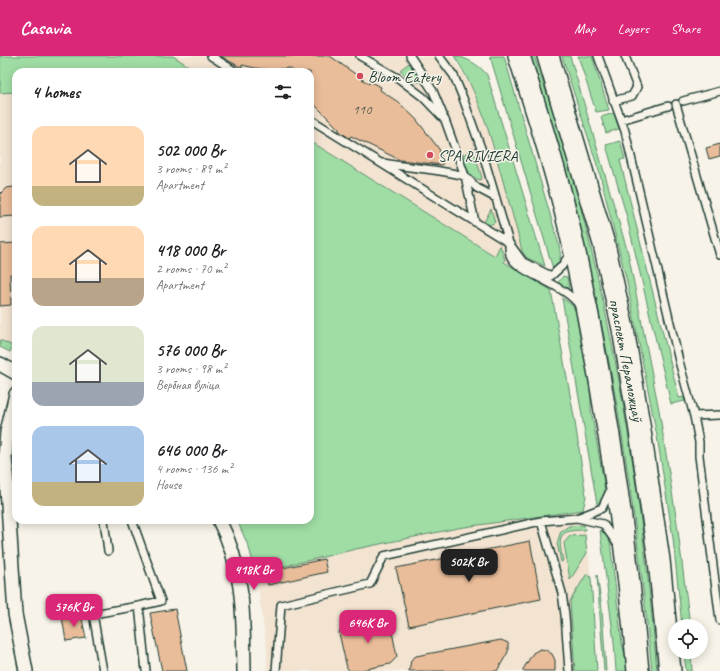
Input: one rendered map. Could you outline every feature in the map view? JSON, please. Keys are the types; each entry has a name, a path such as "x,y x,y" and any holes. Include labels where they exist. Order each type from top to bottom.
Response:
{"main road":[{"name":"праспект Пераможцаў","path":"519,56 550,155 573,243 590,326 628,568 638,671"},
{"name":"праспект Пераможцаў","path":"548,56 604,244 622,329 640,424 658,553 670,671"}],"street":[{"path":"0,364 12,371"},
{"path":"12,409 6,432 5,457 15,614 26,671"},
{"path":"221,524 234,557 241,586 244,671"}],"lane":[{"path":"211,56 230,68"},
{"path":"360,56 398,78 423,97 445,120"},
{"path":"410,56 433,91 445,120 465,176 475,222"},
{"path":"439,56 454,76 482,151 509,242 510,256 520,266 554,285 570,296 578,304 590,326"},
{"path":"598,56 621,120 679,361 694,416 698,436 699,456 720,620"},
{"path":"613,101 632,96 637,88 626,56"},
{"path":"621,120 720,91"},
{"path":"676,104 720,254"},
{"path":"314,121 509,242 523,262 551,276 569,256 573,243"},
{"path":"379,162 421,169 447,171 465,176 477,188 496,198"},
{"path":"694,416 720,415"},
{"path":"276,671 281,605 370,584 384,556 541,521 577,518 602,508 609,495 614,476"},
{"path":"577,518 604,524 614,537 628,568"},
{"path":"541,521 562,593 566,616 569,671"},
{"path":"105,524 108,551"},
{"path":"103,671 93,614 161,601 133,524"},
{"path":"139,606 146,671"}],"shaded area":[{"path":"173,56 451,56 476,91 551,290 314,143 314,68 192,68"},
{"path":"12,92 12,348 0,343 0,93"},
{"path":"583,510 591,578 593,671 267,671 267,650 256,573 356,549 458,528"}],"green space":[{"path":"0,56 173,56 192,68 12,68 12,92 0,93"},
{"path":"454,56 458,56 472,62 481,68 487,75 545,266 527,258 522,251 488,128 477,98"},
{"path":"490,56 504,56 559,245 560,258 558,264 553,269"},
{"path":"527,56 534,56 556,119 580,205 611,337 634,470 651,604 657,671 652,671 640,560 624,450 605,341 574,210"},
{"path":"562,56 570,56 628,253 659,410 677,523 689,619 681,619 673,538 657,436 627,282 599,171"},
{"path":"578,56 592,56 609,110 596,112"},
{"path":"409,63 422,81 413,81 400,70"},
{"path":"614,113 619,129 606,133 601,117"},
{"path":"620,141 625,159 620,160 679,398 683,397 685,401 671,404 626,214 606,145"},
{"path":"314,143 495,256 500,245 505,260 504,262 551,290 575,422 586,496 583,510 458,528 356,549 256,573 249,548 239,524 314,524"},
{"path":"473,148 482,178 480,180 476,179 470,174 466,168 462,156"},
{"path":"491,209 495,222 490,225 484,222"},
{"path":"563,276 567,277 569,289 566,290 557,284"},
{"path":"562,298 572,305 578,314 591,379 591,410 605,489 604,496 597,504"},
{"path":"0,340 12,346 10,352 0,347"},
{"path":"584,525 585,530 569,531 564,533 562,536 560,546 563,561 561,562 557,543 561,531 569,526"},
{"path":"600,530 607,534 610,541 622,643 629,671 616,671 614,642"},
{"path":"585,535 587,553 570,580 564,543 570,536"},
{"path":"589,574 591,578 597,671 575,671 570,601 586,575"},
{"path":"597,575 602,609 606,671 604,671"},
{"path":"685,659 691,659 692,671 686,671"}],"building":[{"path":"220,56 330,56 369,84 370,81 381,87 380,90 398,102 416,119 439,149 443,161 442,165 400,160 351,136 349,138 339,131 339,129 314,104 314,68 255,68 242,65 242,68"},
{"path":"720,144 720,156 709,159 706,148"},
{"path":"12,187 12,216 0,217 0,194 6,188"},
{"path":"12,243 12,274 10,274 11,305 0,306 0,244"},
{"path":"530,541 541,599 409,626 396,568"},
{"path":"324,559 327,572 268,585 265,572"},
{"path":"175,609 187,671 162,671 150,613"},
{"path":"81,614 86,638 66,641 62,617"},
{"path":"382,615 390,621 397,657 390,664 357,671 350,671 347,668 339,633 341,628 344,624"},
{"path":"501,640 508,643 508,652 497,671 409,671 411,660 416,656"},
{"path":"540,649 546,650 552,654 555,660 555,671 522,671 533,653"}],"place":[{"name":"Bloom Eatery","path":"360,76"},
{"name":"SPA RIVIERA","path":"430,155"}]}
